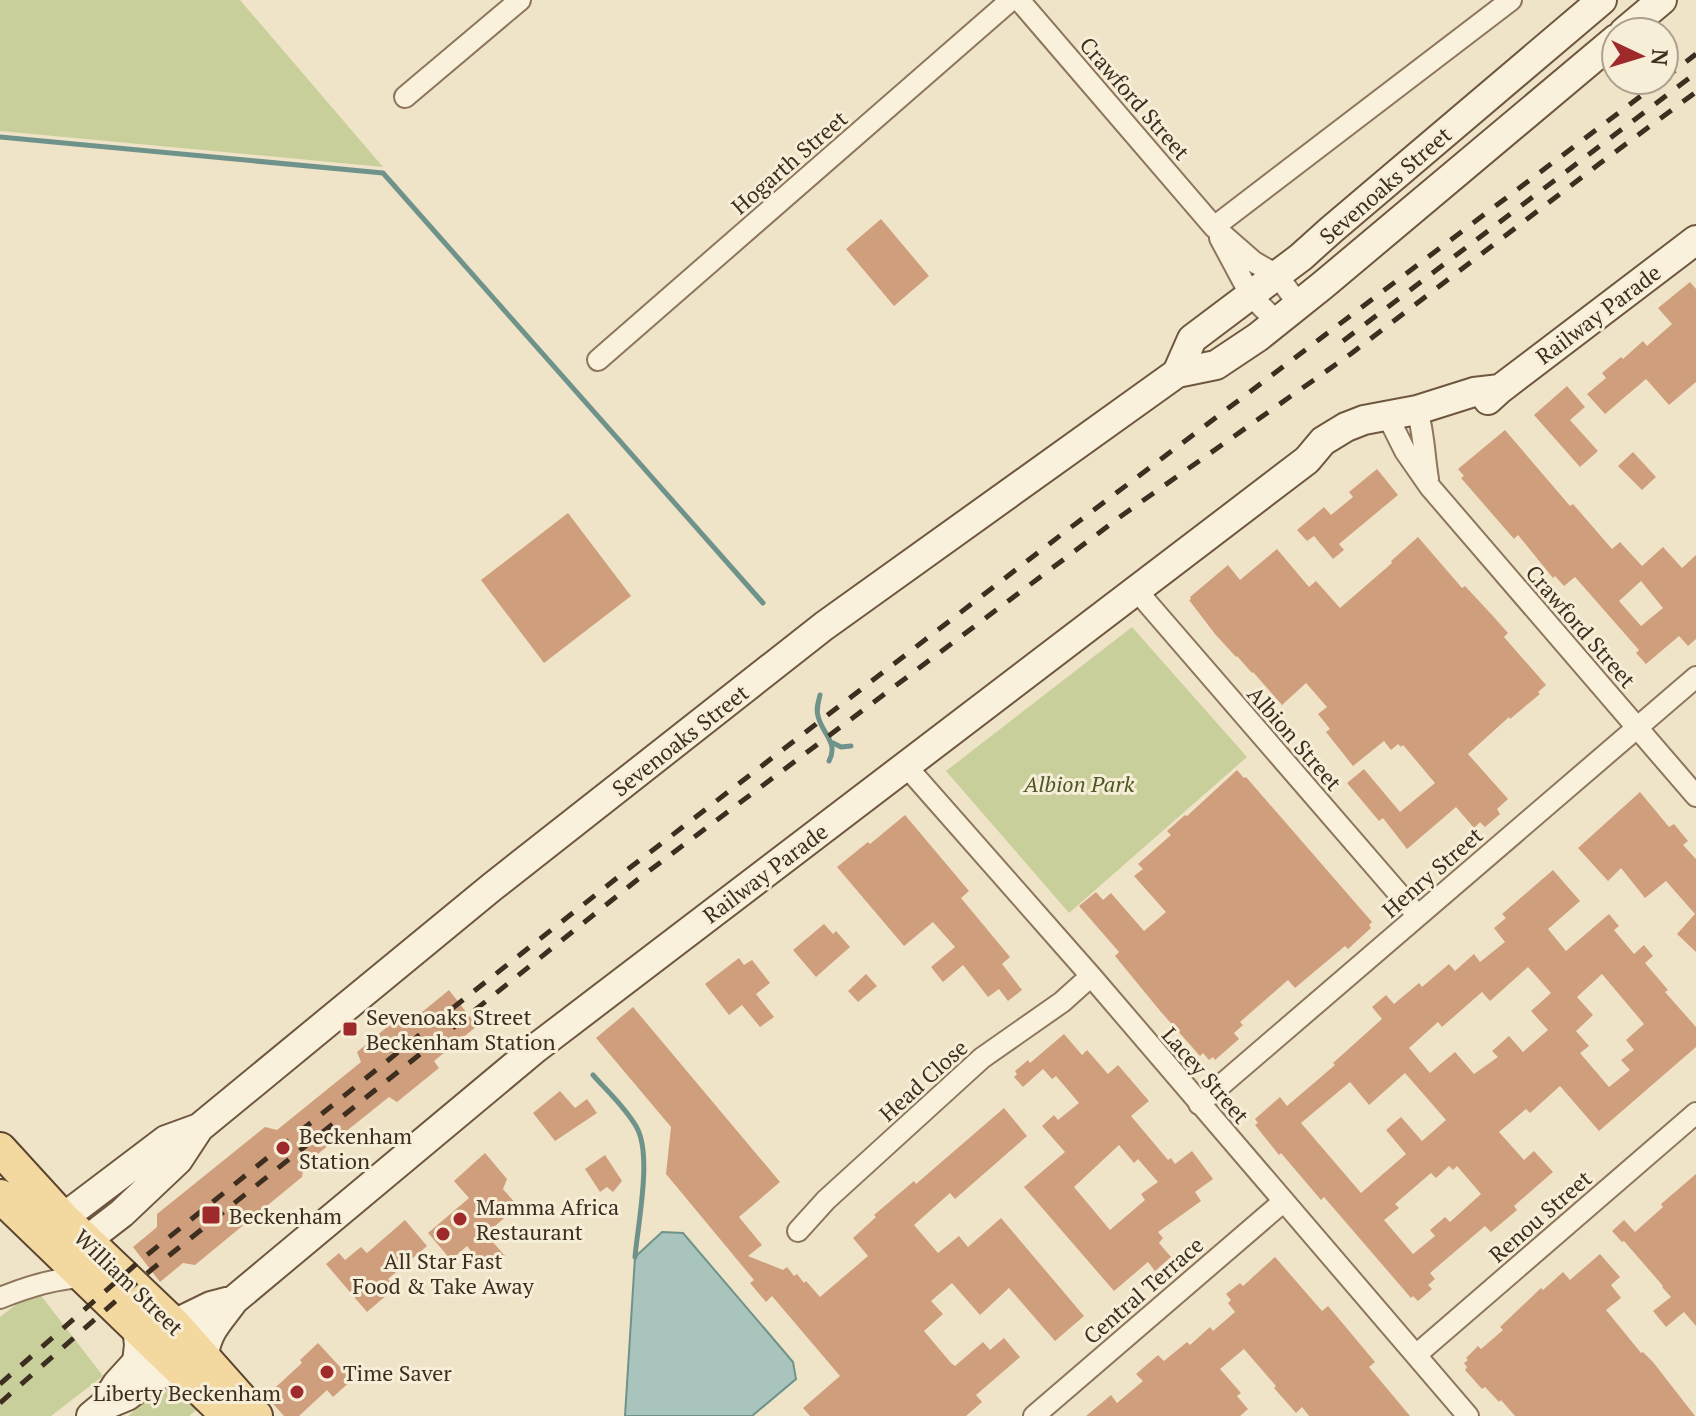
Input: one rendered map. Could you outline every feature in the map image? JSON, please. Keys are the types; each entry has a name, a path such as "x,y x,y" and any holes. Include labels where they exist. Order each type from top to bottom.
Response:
{"main road":[{"name":"Sevenoaks Street","path":"1177,373 1192,339 1301,257 1602,0"},
{"path":"1643,16 1662,0"},
{"name":"Sevenoaks Street","path":"87,1240 122,1213 178,1160 199,1128 492,887 683,736 737,697 824,626 1177,373 1216,365 1288,313 1600,52"},
{"name":"Railway Parade","path":"193,1364 210,1331 234,1300 536,1048 1307,460 1405,421 1452,419 1480,407 1696,240"},
{"name":"Sevenoaks Street","path":"57,1239 166,1140 199,1128"},
{"name":"William Street","path":"0,1149 84,1277 137,1326 193,1364 256,1416"},
{"name":"William Street","path":"0,1196 57,1239 87,1240 174,1324 193,1364 228,1416"},
{"name":"Railway Parade","path":"174,1324 211,1306 234,1300"},
{"path":"97,1411 137,1362 137,1326"},
{"path":"97,1411 127,1396 152,1377 193,1364"}],"street":[{"path":"405,97 520,0"},
{"name":"Hogarth Street","path":"598,360 1011,0"},
{"name":"Crawford Street","path":"1019,0 1214,227 1254,262 1277,275 1288,313"},
{"path":"1214,227 1511,0"},
{"name":"Crawford Street","path":"1214,227 1251,296 1288,313"},
{"name":"Crawford Street","path":"1405,421 1423,447 1430,487 1696,796"},
{"name":"Albion Street","path":"1137,591 1418,916"},
{"name":"Henry Street","path":"1199,1104 1696,677"},
{"name":"Lacey Street","path":"906,766 1091,976 1468,1416"},
{"name":"Head Close","path":"798,1231 826,1200 975,1064 1062,1002 1091,976"},
{"name":"Renou Street","path":"1416,1355 1696,1113"},
{"name":"Central Terrace","path":"1034,1416 1284,1201"},
{"path":"5,1296 49,1281 84,1277"}],"green space":[{"path":"0,0 240,0 383,167 0,131"},
{"name":"Albion Park","path":"1132,627 1247,757 1069,913 946,771"},
{"path":"36,1289 103,1376 51,1416 0,1416 0,1317"},
{"path":"175,1385 200,1407 189,1416 128,1416 161,1388"}],"water":[{"path":"662,1232 683,1233 793,1362 796,1379 752,1416 625,1416 635,1257"}],"building":[{"path":"881,219 929,276 894,306 846,249"},
{"path":"1690,282 1696,289 1696,382 1669,405 1646,379 1605,414 1587,394 1606,378 1602,373 1621,357 1623,359 1643,341 1647,346 1672,324 1658,308"},
{"path":"1567,386 1585,407 1570,420 1598,451 1580,467 1534,415"},
{"path":"1505,430 1570,506 1573,504 1612,549 1620,542 1642,566 1663,547 1682,568 1696,555 1696,639 1688,646 1679,636 1646,664 1636,653 1639,650 1575,577 1564,586 1555,576 1553,578 1518,535 1514,539 1461,478 1464,476 1458,469","holes":["1641,581 1663,608 1641,626 1619,601"]},
{"path":"1633,452 1656,477 1642,490 1618,466"},
{"path":"1377,469 1398,495 1339,544 1344,550 1333,559 1314,536 1307,541 1297,530 1324,507 1331,515 1353,497 1349,492"},
{"path":"568,513 631,596 544,663 481,580"},
{"path":"1418,537 1462,588 1465,586 1508,633 1504,637 1546,685 1538,692 1540,694 1468,754 1508,799 1497,809 1500,814 1485,827 1480,822 1474,828 1456,807 1407,849 1383,818 1379,821 1347,783 1364,769 1400,812 1435,783 1403,745 1398,744 1391,750 1384,741 1353,766 1326,732 1330,729 1318,714 1327,707 1306,683 1282,705 1215,634 1189,600 1228,565 1240,580 1277,549 1309,587 1316,581 1340,608"},
{"path":"1237,770 1372,922 1369,925 1371,928 1348,949 1345,946 1295,988 1288,980 1240,1022 1243,1025 1234,1033 1239,1039 1215,1060 1213,1057 1209,1060 1203,1053 1200,1056 1161,1012 1115,956 1119,952 1079,906 1096,892 1103,900 1111,893 1144,931 1166,912 1134,876 1143,869 1138,864 1171,835 1167,831"},
{"path":"1640,792 1669,827 1674,824 1688,841 1683,845 1696,859 1696,952 1677,934 1695,914 1666,881 1645,898 1621,868 1608,881 1578,848"},
{"path":"905,815 969,891 961,898 1010,957 1002,964 1022,990 1008,1001 999,989 988,997 963,965 943,982 931,967 955,947 933,922 904,946 837,867"},
{"path":"1553,870 1580,901 1548,929 1566,951 1609,914 1619,926 1614,930 1634,954 1644,945 1653,956 1645,963 1668,990 1665,992 1696,1027 1696,1047 1599,1131 1560,1086 1530,1113 1526,1109 1499,1132 1524,1160 1534,1151 1553,1172 1514,1206 1517,1210 1491,1232 1485,1226 1430,1273 1435,1279 1428,1285 1432,1289 1418,1301 1413,1296 1411,1298 1324,1197 1321,1200 1281,1153 1279,1155 1255,1125 1258,1123 1255,1119 1280,1097 1287,1106 1335,1065 1333,1063 1382,1019 1372,1007 1386,995 1394,1004 1419,983 1422,987 1449,964 1455,971 1474,954 1480,962 1505,942 1494,928 1506,918 1502,914","holes":["1528,967 1551,993 1531,1011 1548,1030 1523,1052 1509,1036 1492,1051 1498,1057 1474,1074 1455,1052 1430,1073 1409,1048 1438,1022 1442,1027 1482,992 1490,1001","1602,974 1644,1024 1626,1040 1634,1050 1621,1060 1630,1070 1609,1087 1580,1053 1589,1046 1576,1031 1593,1015 1577,997","1405,1073 1446,1120 1422,1141 1401,1117 1386,1130 1406,1154 1361,1193 1301,1123 1350,1082 1369,1105","1449,1166 1453,1170 1457,1166 1481,1194 1450,1222 1445,1217 1430,1230 1435,1236 1413,1254 1384,1220 1399,1208 1395,1204 1431,1173 1436,1178"]},
{"path":"824,924 833,934 836,931 850,947 816,977 793,950"},
{"path":"739,958 744,965 752,960 770,983 756,994 774,1017 760,1027 742,1005 729,1015 705,984"},
{"path":"866,974 877,986 858,1002 848,991"},
{"name":"Beckenham Station","path":"449,990 477,1026 434,1061 439,1068 397,1102 389,1097 304,1165 302,1177 195,1265 183,1263 160,1282 133,1247 157,1227 157,1214 265,1127 277,1130 361,1062 357,1052 398,1018 405,1026"},
{"path":"633,1007 780,1182 739,1217 762,1245 748,1256 783,1270 787,1267 794,1276 797,1274 804,1283 806,1281 820,1297 868,1256 853,1238 876,1217 874,1215 914,1181 916,1184 1004,1108 1027,1136 955,1199 950,1193 914,1225 938,1253 959,1236 968,1247 1001,1218 1084,1316 1055,1341 1009,1288 980,1315 952,1283 931,1301 943,1314 924,1331 951,1363 955,1366 983,1342 990,1350 1004,1338 1020,1357 976,1395 982,1402 966,1416 810,1416 803,1408 840,1376 772,1296 766,1302 750,1283 754,1280 666,1174 671,1127 596,1038"},
{"path":"1064,1034 1082,1055 1087,1050 1108,1074 1118,1065 1149,1101 1131,1116 1168,1160 1171,1158 1175,1164 1192,1151 1213,1179 1195,1192 1201,1201 1158,1232 1163,1238 1159,1243 1171,1257 1155,1271 1148,1262 1114,1291 1024,1187 1065,1152 1042,1126 1054,1115 1058,1120 1079,1103 1056,1076 1052,1079 1043,1069 1023,1087 1014,1077 1017,1074 1015,1071 1028,1060 1030,1063","holes":["1119,1145 1134,1163 1138,1159 1158,1182 1141,1194 1145,1200 1110,1230 1074,1187"]},
{"path":"560,1091 575,1108 587,1099 597,1113 555,1141 533,1113"},
{"path":"485,1153 507,1179 503,1189 518,1206 486,1234 505,1256 487,1271 467,1246 451,1260 428,1233 469,1198 454,1181"},
{"path":"605,1155 622,1181 613,1192 607,1187 600,1192 585,1169"},
{"path":"1696,1174 1696,1326 1684,1312 1666,1327 1653,1311 1671,1297 1612,1231 1624,1220 1635,1232"},
{"path":"405,1220 427,1246 388,1279 395,1288 367,1312 326,1264 339,1253 345,1260 361,1247 367,1253"},
{"path":"1600,1254 1620,1277 1611,1285 1621,1298 1606,1310 1641,1353 1653,1362 1695,1416 1515,1416 1501,1400 1499,1402 1485,1387 1482,1389 1465,1370 1466,1358 1503,1330 1500,1327 1541,1288 1543,1290 1563,1272 1570,1280"},
{"path":"1275,1257 1322,1311 1328,1306 1375,1362 1369,1367 1410,1416 1309,1416 1302,1407 1296,1413 1244,1349 1220,1369 1241,1393 1237,1396 1248,1409 1240,1416 1086,1416 1111,1395 1117,1403 1143,1381 1136,1374 1158,1355 1164,1361 1187,1342 1190,1345 1210,1327 1213,1331 1235,1312 1226,1294 1240,1283 1243,1286"},
{"path":"318,1343 352,1380 333,1397 327,1390 299,1416 284,1416 266,1396 302,1363 300,1360"}],"waterway":[{"path":"0,137 383,173 763,603"},
{"path":"820,695 817,713 831,743 829,761"},
{"path":"833,743 841,747 851,746"},
{"path":"593,1075 627,1114 641,1140 644,1172 635,1257"}],"railway":[{"path":"1680,66 1696,54"},
{"path":"1343,341 1696,73"},
{"path":"0,1403 151,1270 637,880 1124,514 1352,353 1696,92"},
{"path":"0,1384 142,1259 627,870 1066,531 1641,96"}],"place":[{"name":"Sevenoaks Street Beckenham Station","path":"350,1029"},
{"name":"Beckenham Station","path":"283,1148"},
{"name":"Beckenham","path":"211,1215"},
{"name":"Mamma Africa Restaurant","path":"460,1219"},
{"name":"All Star Fast Food & Take Away","path":"443,1234"},
{"name":"Time Saver","path":"327,1372"},
{"name":"Liberty Beckenham","path":"297,1392"}]}
